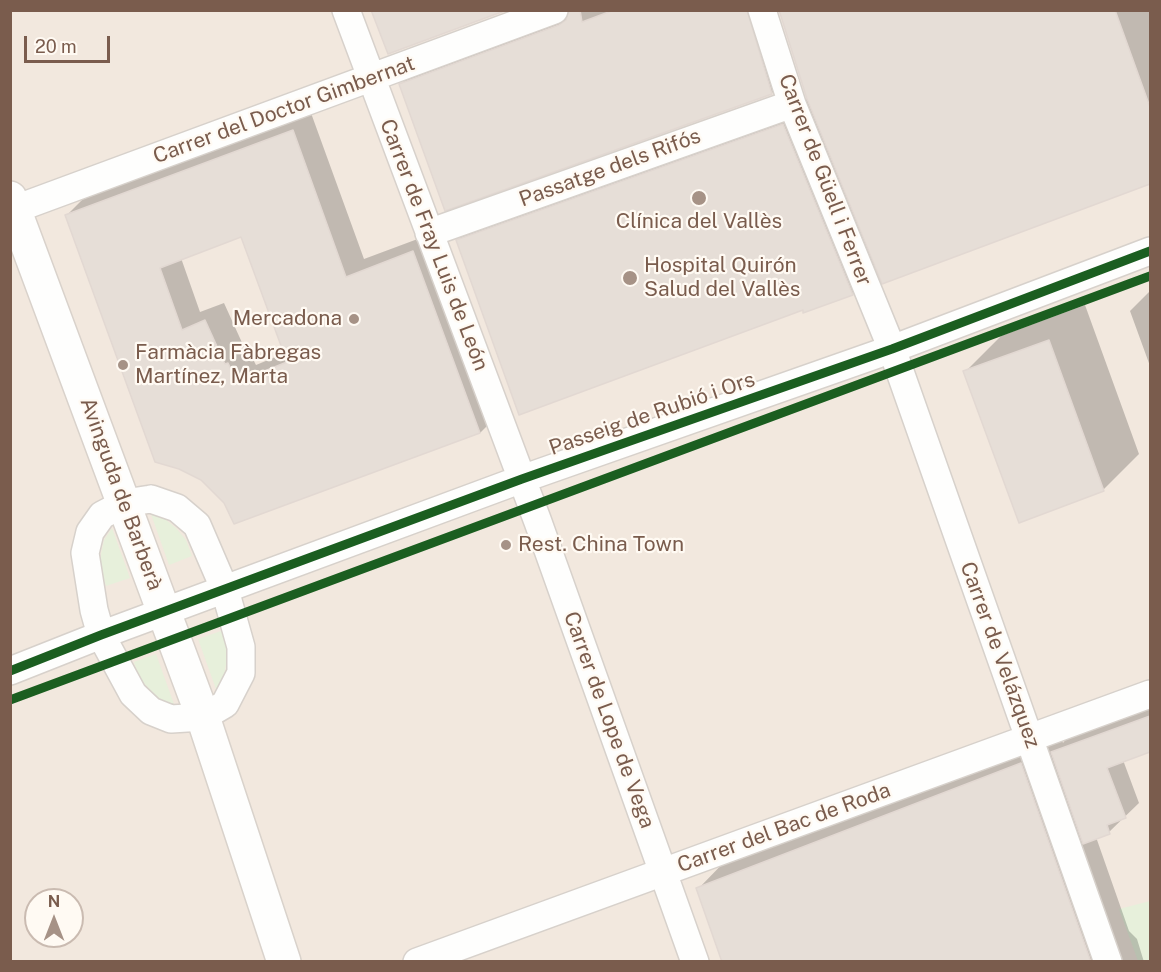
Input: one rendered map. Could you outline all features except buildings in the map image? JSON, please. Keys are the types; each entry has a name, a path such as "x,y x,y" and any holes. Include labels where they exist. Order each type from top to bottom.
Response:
{"street":[{"name":"Carrer de Fray Luis de León","path":"346,10 522,479"},
{"name":"Carrer del Doctor Gimbernat","path":"12,206 554,10"},
{"name":"Carrer de Güell i Ferrer","path":"762,10 792,104 892,349"},
{"name":"Passatge dels Rifós","path":"429,233 792,104"},
{"name":"Avinguda de Barberà","path":"12,206 203,717 284,962"},
{"name":"Passeig de Rubió i Ors","path":"10,671 522,479 892,349 1150,251"},
{"name":"Carrer de Velázquez","path":"892,349 1108,962"},
{"name":"Carrer de Lope de Vega","path":"522,479 695,962"},
{"path":"151,500 177,508 197,525 225,590 241,647 241,673 225,704 203,717 171,719 151,711 133,694 101,635 94,610 85,553 90,532 102,515 124,503 151,500"},
{"name":"Carrer del Bac de Roda","path":"417,962 1150,694"}],"shaded area":[{"path":"10,11 1150,11 1150,961 11,961"}],"green space":[{"path":"151,514 165,519 176,528 186,540 192,556 169,565"},
{"path":"112,528 130,578 106,586 101,570 101,554 104,540"},
{"path":"221,631 227,647 226,664 224,677 216,689 198,639"},
{"path":"156,654 174,704 160,700 139,678 134,662"},
{"path":"1150,901 1150,961 1138,961 1119,909"}],"cycle path":[{"path":"10,671 522,479 892,349 1150,251"},
{"path":"10,700 1150,276"}],"place":[{"name":"Clínica del Vallès","path":"699,198"},
{"name":"Hospital Quirón Salud del Vallès","path":"630,278"},
{"name":"Mercadona","path":"354,319"},
{"name":"Farmàcia Fàbregas Martínez, Marta","path":"123,365"},
{"name":"Rest. China Town","path":"506,545"}]}
